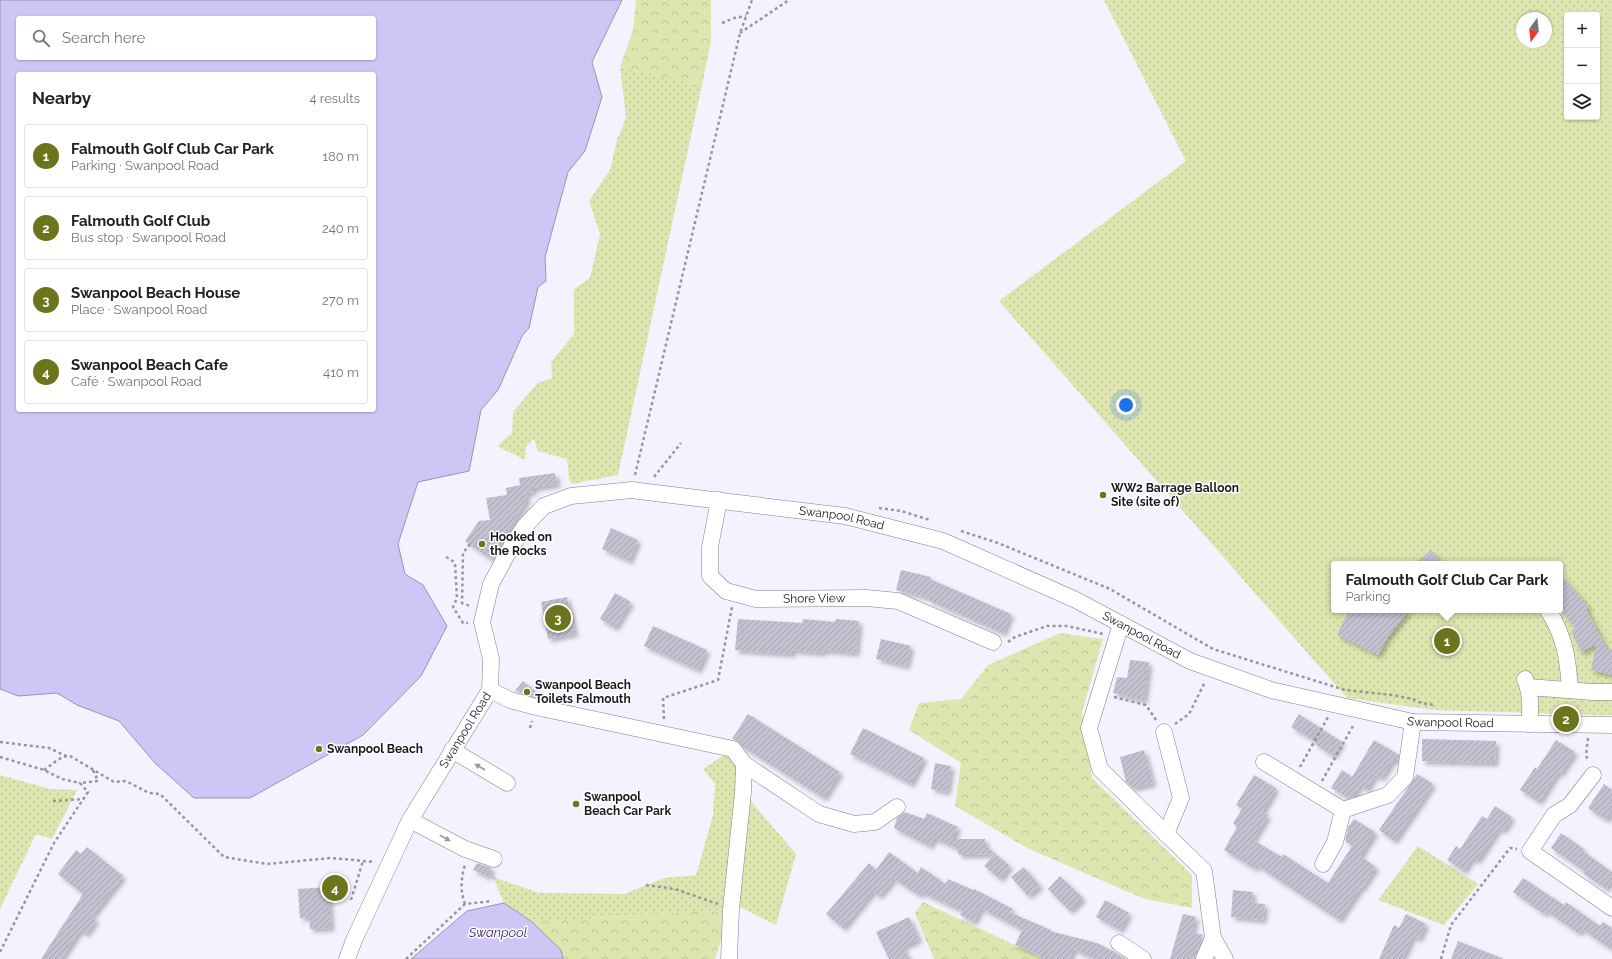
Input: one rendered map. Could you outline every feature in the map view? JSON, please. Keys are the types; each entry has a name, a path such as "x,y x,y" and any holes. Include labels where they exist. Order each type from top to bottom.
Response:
{"street":[{"name":"Swanpool Road","path":"347,959 354,940 410,820 490,690 491,659 482,622 491,584 511,547 525,526 544,506 571,496 632,490 719,500 845,516 943,541 1076,600 1119,630 1190,661 1271,690 1413,722 1612,725"},
{"name":"Shore View","path":"719,500 710,546 710,576 726,591 756,599 866,598 898,601 1000,642"},
{"path":"1549,613 1564,643 1570,690"},
{"path":"1119,630 1089,728 1100,769 1204,871 1213,938 1224,959"},
{"path":"1529,724 1530,712 1526,683 1570,690 1612,692"},
{"path":"490,690 510,700 536,707 733,749 744,764 819,814 854,824 875,822 897,807"},
{"path":"1264,762 1343,810 1388,795 1405,777 1413,722"},
{"path":"1164,732 1181,798 1166,834"},
{"path":"452,750 507,783"},
{"path":"729,959 731,909 743,792 744,764"},
{"path":"1593,775 1570,805 1554,815 1530,851 1612,908"},
{"path":"1323,864 1335,842 1343,810"},
{"path":"410,820 465,848 494,859"},
{"path":"1204,959 1213,938"},
{"path":"1119,943 1143,959"}],"path":[{"path":"637,467 740,34 752,0"},
{"path":"740,34 789,0"},
{"path":"722,23 746,15"},
{"path":"647,492 650,482 681,444"},
{"path":"470,544 463,554 462,603 484,612"},
{"path":"446,557 455,563 457,598 453,608 457,614"},
{"path":"665,735 663,698 718,680 735,593"},
{"path":"1000,642 1047,626 1119,630"},
{"path":"1100,693 1146,705 1164,732 1189,714 1204,682 1210,679"},
{"path":"1293,780 1331,712"},
{"path":"1315,793 1357,719"},
{"path":"1588,736 1586,755 1593,775"},
{"path":"0,742 50,748 70,756 114,782 126,781 149,793 160,794 224,857 267,864 331,858 362,861 351,900"},
{"path":"44,770 59,759 67,756"},
{"path":"0,757 44,770 62,779 80,783 98,781 92,768"},
{"path":"0,952 54,843 88,792 80,783"},
{"path":"53,801 83,799"},
{"path":"1441,959 1451,925 1510,848 1530,851"},
{"path":"465,904 462,898 461,886 462,873 467,859"},
{"path":"646,885 675,889 731,909"},
{"path":"406,959 465,904 492,901"},
{"path":"0,942 3,946"}],"green space":[{"path":"636,0 711,0 711,42 702,85 620,67 633,30"},
{"path":"1104,0 1612,0 1612,715 1435,710 1347,698 999,301 1186,161"},
{"path":"620,67 702,85 618,475 572,484 569,479 567,459 538,451 534,439 526,446 525,460 497,446 512,433 513,412 538,383 552,378 551,362 574,334 574,289 590,278 600,234 589,201 610,170 617,140 626,118"},
{"path":"1060,633 1103,639 1082,712 1092,778 1192,875 1192,908 1145,899 1029,849 955,806 961,763 909,730 919,703 961,699 988,665"},
{"path":"733,749 743,792 796,854 776,925 732,903 731,909 532,922 504,903 493,877 539,893 624,894 664,878 696,875 713,815 715,784 703,769"},
{"path":"0,775 50,789 77,790 52,839 36,834 0,909"},
{"path":"1418,846 1478,884 1444,925 1378,900"},
{"path":"923,902 1045,959 934,959 915,913"},
{"path":"731,909 715,959 563,959 561,950 532,922"}],"water":[{"path":"0,0 622,0 592,62 602,97 585,151 568,172 545,257 546,281 538,287 529,328 522,336 498,390 481,410 469,471 418,482 398,544 405,574 423,585 447,626 421,676 363,735 250,798 194,798 155,763 119,721 77,705 57,693 18,696 0,689"},
{"name":"Swanpool","path":"504,903 532,922 561,950 563,959 411,959 467,911"}],"building":[{"path":"555,473 557,484 533,488 533,492 526,493 527,500 490,559 465,541 479,521 490,520 486,498 507,495 506,488 520,485 519,478"},
{"path":"611,528 638,540 629,561 602,549"},
{"path":"1431,550 1440,561 1418,561"},
{"path":"901,570 931,577 930,579 1011,614 1003,633 928,600 929,598 896,590"},
{"path":"1563,577 1589,607 1586,609 1607,649 1612,650 1612,675 1591,670 1596,644 1581,652 1571,631 1576,629 1563,613"},
{"path":"615,593 631,602 615,628 600,619"},
{"path":"567,597 575,633 548,639 541,602"},
{"path":"1348,613 1407,613 1387,638 1378,655 1337,635"},
{"path":"738,619 802,623 803,619 835,622 836,619 859,621 856,653 824,650 823,653 792,650 792,654 735,650"},
{"path":"653,626 707,650 698,670 644,646"},
{"path":"881,639 911,646 906,666 876,659"},
{"path":"1130,660 1149,662 1144,700 1113,693 1117,677 1127,678"},
{"name":"Swanpool Beach Toilets Falmouth","path":"523,681 539,694 536,697 515,691"},
{"path":"748,714 840,772 824,798 732,739"},
{"path":"1299,714 1342,742 1333,756 1315,744 1316,742 1291,727"},
{"path":"863,728 924,758 911,784 850,754"},
{"path":"1422,739 1496,741 1495,763 1422,761"},
{"path":"1374,740 1399,755 1398,760 1393,760 1381,778 1375,775 1366,790 1360,785 1353,797 1348,798 1331,788 1342,770 1352,777"},
{"path":"1556,740 1575,752 1560,774 1558,772 1539,802 1520,790 1535,767 1537,769"},
{"path":"1144,750 1153,783 1133,788 1126,782 1120,757"},
{"path":"935,763 951,766 947,792 931,789"},
{"path":"1417,774 1433,784 1394,841 1379,830"},
{"path":"1254,775 1276,788 1262,812 1268,815 1253,840 1282,857 1283,854 1328,883 1352,846 1345,841 1348,827 1354,819 1375,832 1360,856 1376,867 1339,920 1256,865 1255,869 1224,850 1237,827 1233,823 1242,809 1236,805"},
{"path":"1604,784 1612,790 1612,812 1606,820 1588,808"},
{"path":"1495,806 1512,817 1503,831 1499,828 1477,861 1472,858 1464,871 1447,860 1456,846 1460,849 1482,816 1487,819"},
{"path":"905,812 924,819 927,813 958,827 952,839 985,839 986,846 1010,866 1000,879 984,866 994,854 959,855 958,849 934,838 930,846 894,828 897,818"},
{"path":"1561,833 1584,849 1583,851 1612,872 1612,880 1606,889 1583,873 1584,871 1551,848"},
{"path":"87,847 123,876 91,917 96,920 86,934 80,930 61,959 41,959 83,894 58,874 76,850 81,854"},
{"path":"889,852 918,873 921,867 946,884 948,879 973,890 974,889 1013,909 1009,912 1051,930 1050,931 1097,943 1126,959 1095,959 1073,949 1070,959 1046,959 1039,957 1040,955 1015,945 1022,930 981,908 974,922 960,915 962,911 921,892 919,895 891,877 892,881 879,896 873,891 843,928 826,914 869,863 876,870"},
{"path":"477,863 492,868 489,877 473,870"},
{"path":"1024,867 1040,886 1028,896 1011,877"},
{"path":"1060,876 1083,898 1070,911 1048,889"},
{"path":"1523,878 1564,905 1566,902 1600,926 1603,922 1612,928 1612,950 1582,929 1578,933 1546,911 1544,914 1513,892"},
{"path":"328,887 331,928 310,929 309,917 300,918 298,889"},
{"path":"1233,890 1253,892 1252,903 1265,904 1263,920 1231,917"},
{"path":"1105,900 1129,913 1120,930 1096,917"},
{"path":"1183,914 1196,917 1192,932 1203,935 1195,958 1187,956 1186,959 1170,959"},
{"path":"1406,914 1426,924 1419,939 1413,936 1402,959 1379,959 1394,925 1399,928"},
{"path":"909,917 919,939 903,947 909,959 889,959 876,932"},
{"path":"1458,941 1502,958 1502,959 1451,959"}],"place":[{"name":"WW2 Barrage Balloon Site (site of)","path":"1103,495"},
{"name":"Hooked on the Rocks","path":"482,544"},
{"name":"Swanpool Beach House","path":"558,618"},
{"name":"Falmouth Golf Club Car Park","path":"1447,641"},
{"name":"Swanpool Beach Toilets Falmouth","path":"527,692"},
{"name":"Falmouth Golf Club","path":"1566,719"},
{"name":"Swanpool Beach","path":"319,749"},
{"name":"Swanpool Beach Car Park","path":"576,804"},
{"name":"Swanpool Beach Cafe","path":"335,888"}]}
